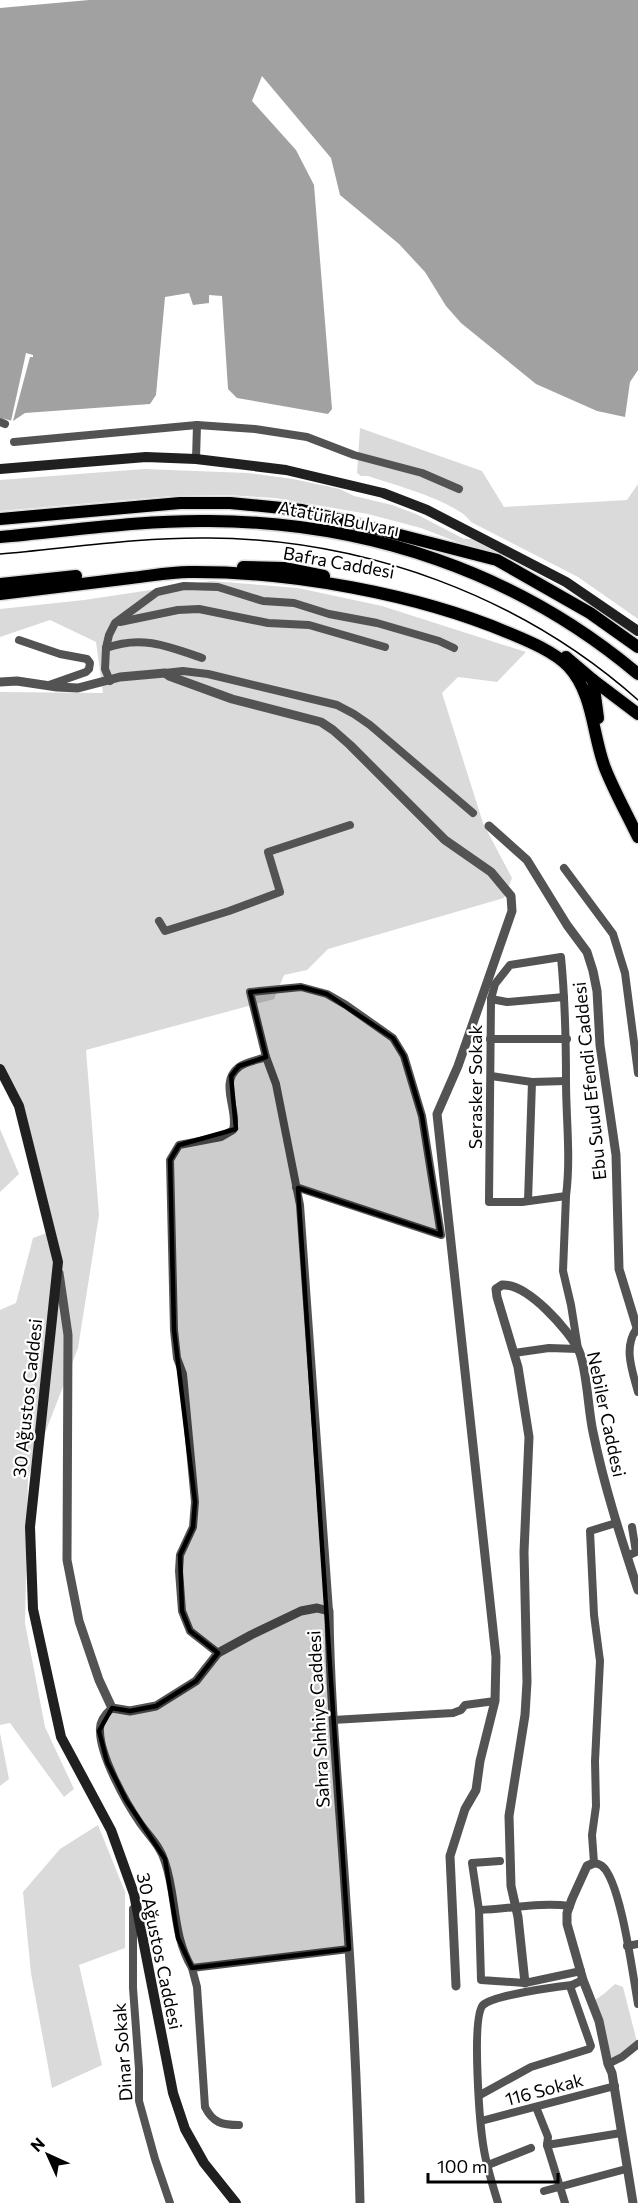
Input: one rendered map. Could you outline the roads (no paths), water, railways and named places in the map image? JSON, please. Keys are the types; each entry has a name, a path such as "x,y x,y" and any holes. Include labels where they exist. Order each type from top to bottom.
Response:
{"main road":[{"path":"0,470 146,457 196,459 286,470 383,493 427,510 566,582 638,631"},
{"name":"Atatürk Bulvarı","path":"0,519 180,503 230,503 302,510 497,560 590,613 638,647"},
{"name":"Atatürk Bulvarı","path":"0,537 207,521 303,527 377,541 423,554 493,581 547,610 604,645 638,674"},
{"name":"Bafra Caddesi","path":"0,584 190,565 284,568 411,593 494,618 558,651 638,714"},
{"name":"Bafra Caddesi","path":"0,594 188,572 284,578 354,589 432,605 489,624 521,638 567,665 585,693 604,766 638,837"},
{"path":"593,680 599,727 610,769 638,828"},
{"name":"30 Ağustos Caddesi","path":"0,1069 19,1106 58,1263 30,1527 33,1609 61,1737 111,1830 134,1894 173,2093 185,2128 204,2163 236,2203"}],"street":[{"path":"14,442 197,425 255,429 307,437 354,455 422,473 459,489"},
{"path":"196,459 197,425"},
{"path":"110,681 105,669 106,648 109,635 116,623 156,592 184,586 201,585 238,592 263,601 294,603 329,614 377,622 439,641 454,648"},
{"path":"116,623 157,613 199,609 268,623 309,625 385,647"},
{"path":"19,640 52,652 87,659 90,663 86,672 48,686"},
{"path":"106,648 122,642 164,644 202,658"},
{"path":"0,682 17,681 78,688 120,677 183,671 208,674 337,705 370,725 473,813"},
{"path":"165,673 232,699 301,715 333,729 445,840 491,872 511,896 512,911 458,1066 437,1114 451,1232 462,1359 494,1629 496,1682 495,1701 480,1761 476,1790 465,1809 450,1856 456,1986"},
{"path":"159,921 165,931 280,892 268,852 350,825"},
{"name":"Ebu Suud Efendi Caddesi","path":"489,826 527,860 567,925 587,952 593,971 597,991 600,1045 616,1155 619,1269 638,1329"},
{"path":"564,868 614,934 625,973 638,1073"},
{"name":"Serasker Sokak","path":"528,1201 489,1202 491,999 495,984 510,965 561,957 564,998"},
{"path":"297,1187 441,1235 422,1116 404,1056 393,1038 327,994 301,987 250,992 266,1057 276,1084 297,1187 304,1252 313,1411 329,1611"},
{"path":"491,999 507,1002 564,998 570,1167 563,1271 578,1349 549,1348 514,1353 529,1437 528,1507 524,1532 527,1682 525,1715 509,1816 511,1886 516,1908 525,1983"},
{"path":"490,1039 567,1039"},
{"path":"218,1653 190,1631 182,1611 180,1555 193,1527 195,1502 183,1374 177,1358 174,1330 170,1160 179,1145 221,1137 233,1130 235,1124 229,1084 231,1076 239,1066 266,1057"},
{"path":"490,1076 532,1082 566,1081"},
{"path":"532,1082 528,1201 567,1196"},
{"path":"58,1263 68,1335 67,1560 79,1621 99,1680 112,1708 103,1717 99,1731 107,1762 126,1800 158,1845 165,1859 172,1885 178,1938 192,1968 197,1987 205,2107 210,2117 219,2124 239,2125"},
{"name":"Nebiler Caddesi","path":"514,1353 497,1297 496,1289 502,1285 514,1287 542,1305 560,1323 578,1349 582,1360 589,1416 600,1468 638,1590"},
{"path":"638,1329 631,1336 628,1347 638,1392"},
{"path":"594,1863 592,1835 596,1806 595,1761 600,1661 594,1615 590,1531 616,1523"},
{"path":"627,1556 636,1552 632,1527"},
{"name":"Sahra Sıhhiye Caddesi","path":"112,1708 129,1711 156,1706 196,1681 218,1653 301,1611 317,1608 329,1611 333,1720 358,2111 360,2203"},
{"path":"333,1720 453,1713 461,1710 465,1705 495,1701"},
{"path":"500,1861 472,1863 479,1910 481,1980 525,1983 582,1976"},
{"path":"633,2203 615,2086 599,2021 582,1976 567,1924 570,1906 587,1866 594,1863 602,1866 610,1877 618,1898 638,2004"},
{"name":"Dinar Sokak","path":"134,1894 133,1988 139,2101 154,2159 170,2203"},
{"path":"479,1910 516,1908 536,1904 570,1906"},
{"path":"627,1947 638,1944"},
{"path":"192,1968 349,1949"},
{"path":"498,2203 484,2151 476,2032 478,2014 484,2004 544,1988 572,1985 582,1976"},
{"path":"480,2095 531,2067 589,2049 591,2046 571,1989 572,1985"},
{"path":"608,2064 638,2044"},
{"name":"116 Sokak","path":"481,2121 615,2086"},
{"path":"536,2107 548,2137 547,2145 565,2203"},
{"path":"547,2145 621,2133"},
{"path":"488,2165 531,2148"},
{"path":"544,2191 626,2169"}],"tram line":[{"path":"0,554 130,541 209,538 267,541 325,549 382,562 438,580 492,603 544,631 592,663 638,700"}]}
